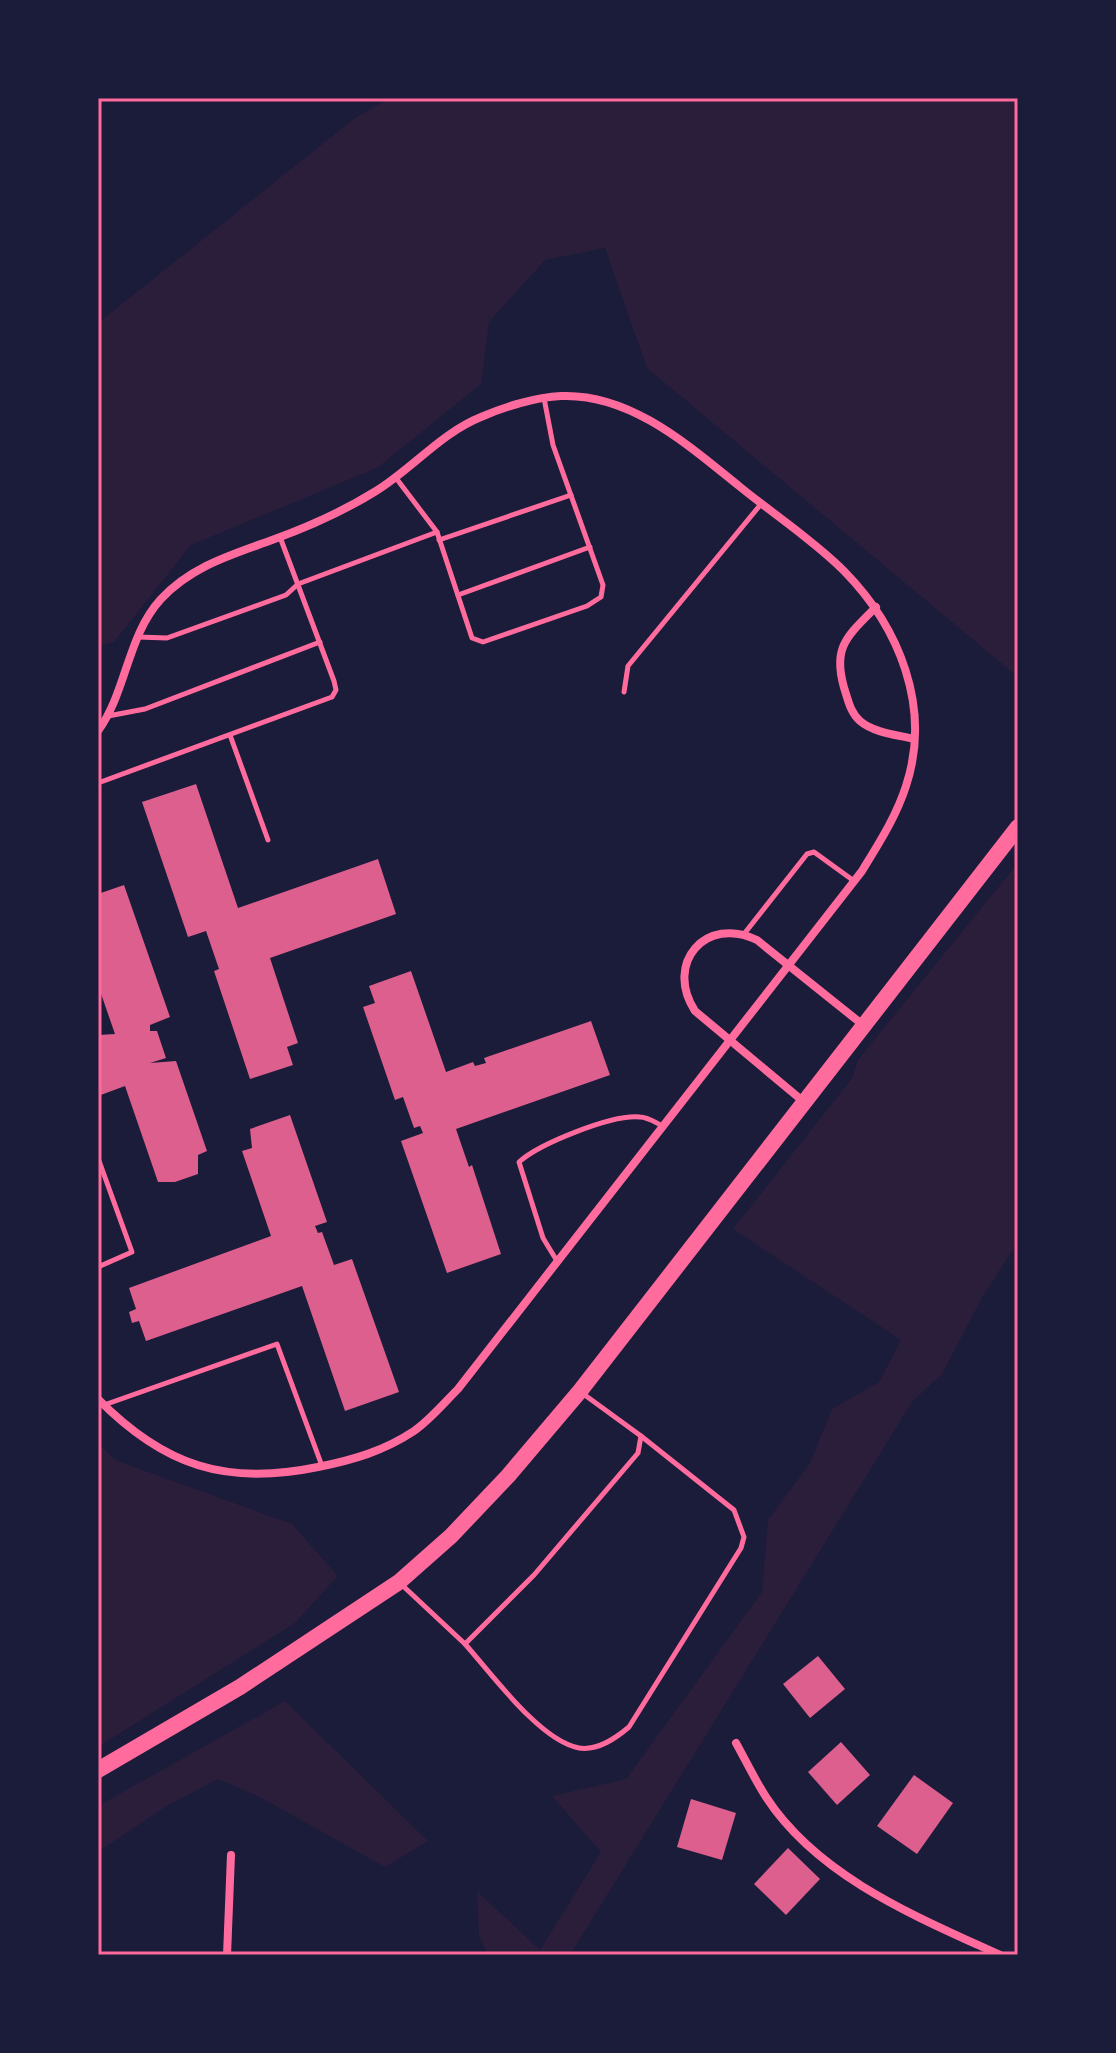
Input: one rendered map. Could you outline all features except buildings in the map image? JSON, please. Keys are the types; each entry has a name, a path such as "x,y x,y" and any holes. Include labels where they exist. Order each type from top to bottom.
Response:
{"main road":[{"path":"98,1770 240,1687 399,1582 451,1536 508,1476 580,1391 1018,827"}],"street":[{"path":"98,731 107,716 138,637 159,600 189,575 220,558 280,537 377,491 464,425 544,398 562,396 610,401 635,412 702,457 842,569 876,607 895,637 907,670 914,739 907,783 893,820 854,881 458,1389 417,1429 384,1449 322,1466 253,1475 183,1462 143,1440 101,1402"},
{"path":"876,607 848,635 841,648 838,670 850,709 860,721 914,739"},
{"path":"804,1102 695,1011 685,996 682,975 686,962 713,934 744,934 789,965 863,1025"},
{"path":"736,1743 767,1799 832,1865 930,1923 1000,1955"},
{"path":"227,1955 231,1855"}],"lane":[{"path":"395,477 437,532 472,638 483,642 587,606 601,597 603,585 553,445 544,398"},
{"path":"439,540 571,495"},
{"path":"624,692 628,666 761,504"},
{"path":"138,637 167,638 286,595 298,584 437,532"},
{"path":"98,783 332,697 334,681 280,537"},
{"path":"458,595 590,547"},
{"path":"107,716 145,709 320,642"},
{"path":"230,735 268,840"},
{"path":"744,934 807,854 814,852 854,881"},
{"path":"557,1262 543,1238 519,1162 531,1151 621,1117 642,1116 663,1126"},
{"path":"98,1158 132,1252 98,1267"},
{"path":"101,1402 277,1344 322,1466"},
{"path":"399,1582 465,1644 541,1727 565,1743 592,1747 616,1738 629,1727 741,1548 744,1537 734,1510 580,1391"},
{"path":"465,1644 567,1538 638,1453 641,1436"}],"shaded area":[{"path":"390,98 1018,98 1018,677 647,368 605,248 545,260 489,322 481,384 377,468 191,545 114,642 98,646 98,323 355,118"},
{"path":"1018,863 1018,1242 983,1296 942,1374 912,1402 570,1955 488,1955 479,1935 477,1891 540,1950 601,1852 552,1796 626,1779 762,1592 768,1520 810,1463 832,1409 879,1382 901,1340 733,1229 853,1077 857,1061"},
{"path":"98,1442 115,1460 292,1524 338,1576 295,1623 98,1747"},
{"path":"285,1701 428,1841 385,1867 258,1796 218,1779 165,1807 98,1852 98,1806"}]}
